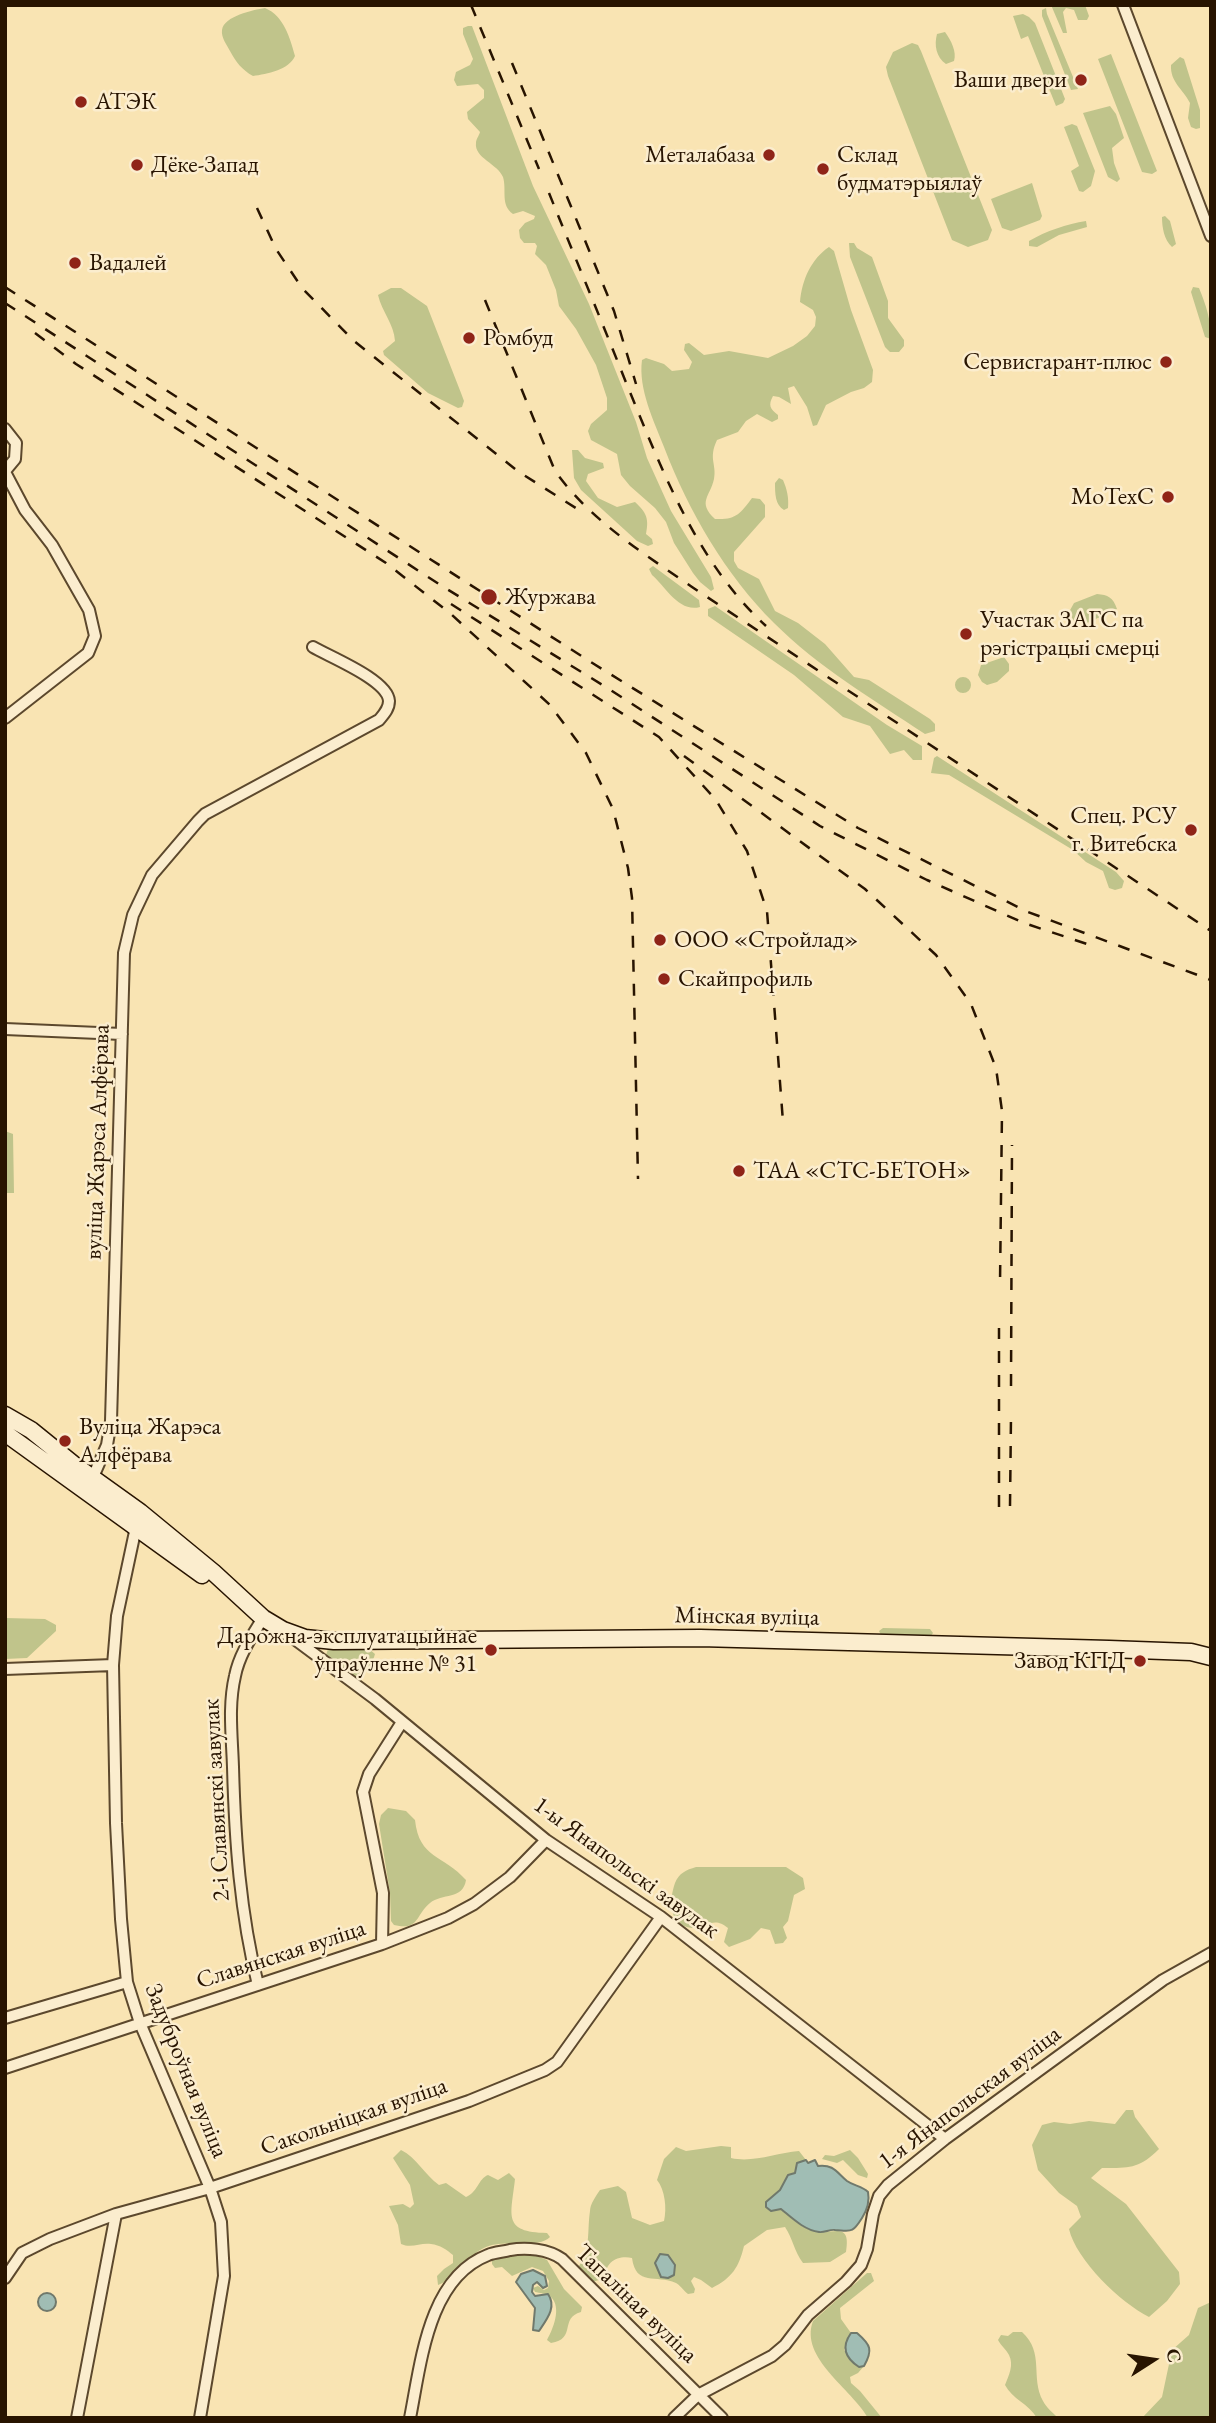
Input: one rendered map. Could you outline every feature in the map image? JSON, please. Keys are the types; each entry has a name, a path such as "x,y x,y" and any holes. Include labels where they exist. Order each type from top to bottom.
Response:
{"main road":[{"path":"5,1415 31,1430 89,1485"},
{"path":"5,1433 89,1485"},
{"name":"Мінская вуліца","path":"89,1485 138,1520 183,1563 240,1599 263,1618 283,1630 318,1640 700,1638 1109,1648 1191,1652 1211,1657"}],"street":[{"path":"1123,5 1211,236"},
{"path":"5,429 16,443 15,459 5,471 25,510 52,545 89,610 95,636 88,653 5,718"},
{"name":"вуліца Жарэса Алфёрава","path":"89,1485 107,1445 111,1421 124,953 133,915 152,875 205,814 379,720 387,710 389,699 385,690 373,680 313,647"},
{"path":"5,1029 122,1034"},
{"name":"Задуброўная вуліца","path":"138,1520 117,1616 113,1665 121,1919 127,1982 140,2023 218,2208 222,2230 224,2276 200,2418"},
{"name":"2-і Славянскі завулак","path":"258,1985 247,1940 235,1833 231,1700 235,1672 248,1642 263,1618"},
{"name":"1-ы Янапольскі завулак","path":"283,1630 402,1721 546,1840 662,1917 946,2139"},
{"path":"5,1669 113,1665"},
{"path":"382,1944 383,1893 363,1792 369,1774 402,1721"},
{"name":"Славянская вуліца","path":"5,2068 382,1944 448,1918 474,1904 510,1877 546,1840"},
{"name":"Сакольніцкая вуліца","path":"5,2278 22,2253 50,2239 116,2214 210,2188 469,2101 545,2070 556,2062 662,1917"},
{"name":"1-я Янапольская вуліца","path":"674,2418 698,2395 772,2356 785,2345 808,2315 846,2282 861,2265 879,2196 888,2185 946,2139 1163,1980 1211,1953"},
{"path":"5,2018 127,1982"},
{"path":"77,2418 116,2214"},
{"name":"Тапаліная вуліца","path":"410,2418 427,2334 440,2299 467,2267 488,2255 515,2249 539,2250 562,2259 722,2418"}],"green space":[{"path":"1051,5 1085,5 1089,16 1087,20 1078,20 1074,10 1066,8 1063,12 1067,33 1063,33"},
{"path":"265,8 282,22 295,56 283,68 253,76 235,59 223,39 222,30 233,17"},
{"path":"1046,8 1078,89 1071,90 1042,16 1042,10"},
{"path":"1023,14 1035,23 1065,99 1056,106 1028,36 1021,39 1013,16"},
{"path":"472,26 533,186 589,304 636,422 647,458 671,511 711,577 714,589 711,591 693,573 674,543 666,522 621,475 617,454 591,440 588,431 591,424 607,410 607,398 596,365 576,329 559,306 546,265 535,254 537,246 535,243 524,243 520,238 519,230 535,216 523,211 513,214 509,210 505,202 503,177 476,148 480,132 468,119 467,112 484,98 484,90 478,84 457,86 454,80 456,72 470,65 473,59 463,34 463,28"},
{"path":"945,32 955,54 954,61 946,64 938,54 936,42 937,34"},
{"path":"912,43 918,45 921,51 992,230 988,240 968,247 952,240 888,76 886,67 893,52"},
{"path":"1111,54 1157,171 1152,174 1142,172 1098,59"},
{"path":"1180,57 1184,59 1200,110 1200,128 1191,127 1188,118 1190,103 1171,71 1171,65"},
{"path":"1110,106 1116,114 1124,138 1112,148 1120,179 1117,182 1108,177 1083,113"},
{"path":"1072,124 1077,126 1095,171 1091,186 1083,192 1079,191 1071,171 1079,166 1064,127"},
{"path":"1032,183 1042,216 1040,220 1011,231 1002,228 991,199"},
{"path":"1165,216 1170,221 1176,244 1172,247 1163,229 1162,217"},
{"path":"1086,221 1087,227 1059,235 1037,247 1029,246 1029,241 1042,234"},
{"path":"849,243 854,243 857,248 872,257 888,301 888,318 904,340 904,346 899,352 890,352 885,347 850,257"},
{"path":"829,247 834,251 851,310 873,370 872,382 826,405 817,425 813,426 807,407 794,386 788,388 791,404 773,396 771,407 778,419 772,422 757,414 746,421 738,432 717,440 713,452 715,474 706,504 715,519 722,519 737,515 752,498 760,499 765,505 765,517 734,552 734,561 738,568 759,579 775,611 798,623 825,644 854,677 869,680 930,719 935,724 935,731 925,734 809,654 756,604 724,563 685,495 652,416 642,382 642,360 646,358 664,364 672,371 689,369 692,362 684,350 685,344 689,343 704,355 729,351 768,358 807,336 815,326 816,317 813,310 800,302 803,286 812,264"},
{"path":"1193,287 1199,288 1204,300 1211,339 1205,337 1191,292"},
{"path":"391,288 401,288 427,306 464,401 462,407 458,408 428,393 384,355 383,351 395,341 378,295"},
{"path":"572,450 578,450 585,458 603,463 604,468 588,474 586,481 598,498 617,507 635,502 646,516 646,534 653,544 648,546 637,541 581,490 574,478"},
{"path":"779,478 783,480 787,494 788,508 784,510 775,495 775,483"},
{"path":"653,566 699,600 700,607 685,606 673,597 652,575 649,569"},
{"path":"1097,594 1110,597 1117,609 1085,624 1073,620 1069,612 1074,603"},
{"path":"715,606 887,725 922,746 922,760 913,760 904,750 890,754 870,726 843,717 794,675 708,616 708,609"},
{"path":"1004,657 1009,664 1009,671 997,682 987,685 982,682 978,675 981,665"},
{"path":"960,677 966,677 971,685 969,691 960,693 955,688 955,682"},
{"path":"937,756 1116,872 1124,881 1122,888 1109,888 1103,871 949,775 931,773 934,758"},
{"path":"5,1131 13,1134 14,1193 5,1193"},
{"path":"5,1618 45,1619 56,1625 56,1631 27,1658 5,1659"},
{"path":"883,1628 930,1629 933,1633 930,1637 881,1635 879,1631"},
{"path":"328,1649 369,1649 375,1654 368,1668 356,1678 326,1655"},
{"path":"388,1808 406,1811 415,1820 417,1833 427,1850 466,1880 461,1891 430,1903 416,1921 408,1926 394,1925 391,1921 390,1893 379,1824 381,1815"},
{"path":"696,1867 786,1867 803,1878 805,1889 794,1895 788,1921 783,1927 787,1938 783,1943 775,1944 770,1930 761,1928 750,1939 729,1947 724,1942 728,1928 723,1924 714,1923 692,1928 678,1922 671,1904 675,1883 683,1872"},
{"path":"1126,2110 1133,2110 1135,2117 1159,2149 1139,2164 1102,2168 1091,2178 1126,2204 1179,2272 1180,2284 1167,2301 1149,2317 1113,2291 1081,2254 1069,2229 1081,2217 1077,2206 1059,2193 1038,2170 1032,2145 1042,2125 1089,2121 1115,2124"},
{"path":"676,2147 686,2151 731,2147 731,2158 739,2159 756,2159 799,2151 806,2160 797,2163 795,2173 788,2175 780,2190 766,2202 771,2211 781,2209 808,2229 844,2233 846,2252 830,2262 803,2263 785,2227 767,2230 744,2246 734,2271 712,2288 694,2277 691,2281 694,2293 688,2294 669,2281 642,2276 634,2267 632,2258 613,2261 607,2268 606,2278 592,2282 582,2274 579,2266 587,2246 590,2208 600,2190 618,2186 626,2192 632,2218 650,2225 664,2221 665,2199 657,2180 664,2159"},
{"path":"401,2150 412,2157 439,2185 446,2183 466,2197 488,2175 498,2180 509,2173 515,2179 512,2212 516,2225 533,2232 547,2233 550,2237 545,2241 486,2247 438,2285 437,2276 453,2263 453,2255 434,2245 401,2244 398,2225 389,2206 403,2204 410,2208 414,2204 410,2185 393,2158"},
{"path":"850,2150 868,2174 867,2178 858,2175 843,2160 837,2163 822,2159 825,2155 834,2156"},
{"path":"514,2253 547,2260 564,2289 582,2307 581,2312 571,2319 564,2337 559,2341 551,2343 547,2340 556,2313 554,2302 549,2296 535,2292 533,2288 548,2288 549,2281 543,2271 532,2267 512,2276 502,2267 495,2268 492,2264 492,2260"},
{"path":"867,2273 871,2273 874,2281 840,2308 841,2319 851,2333 844,2350 858,2367 864,2366 850,2377 851,2383 882,2418 868,2418 820,2360 813,2348 811,2335 813,2321"},
{"path":"1211,2302 1211,2418 1142,2418 1162,2397 1172,2350 1189,2335 1198,2308"},
{"path":"1013,2332 1022,2332 1029,2340 1035,2357 1039,2392 1058,2418 1037,2418 1005,2385 1011,2362 998,2340 1001,2335 1008,2336"}],"water":[{"path":"806,2160 808,2163 815,2160 818,2166 832,2168 847,2181 868,2192 867,2209 853,2229 814,2231 798,2223 781,2209 771,2211 766,2207 766,2202 780,2190 788,2175 795,2173 797,2163"},
{"path":"660,2254 668,2255 675,2265 674,2275 668,2278 661,2277 655,2263"},
{"path":"533,2270 545,2276 547,2286 543,2288 537,2282 533,2285 532,2292 535,2296 548,2294 552,2304 550,2313 539,2331 533,2330 535,2308 516,2282 521,2274"},
{"path":"47,2293 53,2296 56,2302 53,2308 47,2311 41,2308 38,2302 41,2296"},
{"path":"851,2333 857,2333 869,2348 869,2356 864,2366 854,2364 846,2352 846,2343"}],"railway":[{"path":"471,5 539,169"},
{"path":"512,63 614,311 636,384"},
{"path":"549,193 652,446 682,511 719,572 766,626"},
{"path":"257,208 276,249 302,288 354,341 519,472 579,510"},
{"path":"5,287 594,664 858,828 1028,912 1211,980"},
{"path":"485,300 555,471 584,505 601,520 692,587 1211,931"},
{"path":"5,303 442,586 609,689 820,826 927,880 1024,923 1087,944"},
{"path":"35,333 76,364 386,563 451,614 550,705 586,753 613,809 628,868 632,898 638,1179"},
{"path":"451,604 659,737 716,800 747,851 767,911 783,1122"},
{"path":"684,756 865,889 936,955 971,1004 996,1068 1002,1111 1000,1284"},
{"path":"1011,1386 1012,1145"},
{"path":"999,1328 999,1507"},
{"path":"1010,1506 1011,1416"}],"place":[{"name":"Ваши двери","path":"1081,80"},
{"name":"АТЭК","path":"81,102"},
{"name":"Металабаза","path":"769,155"},
{"name":"Дёке-Запад","path":"137,165"},
{"name":"Склад будматэрыялаў","path":"823,169"},
{"name":"Вадалей","path":"75,263"},
{"name":"Ромбуд","path":"469,338"},
{"name":"Сервисгарант-плюс","path":"1166,362"},
{"name":"MoTexC","path":"1168,497"},
{"name":"Журжава","path":"489,597"},
{"name":"Участак ЗАГС па рэгістрацыі смерці","path":"966,634"},
{"name":"Спец. РСУ г. Витебска","path":"1191,830"},
{"name":"ООО «Стройлад»","path":"660,940"},
{"name":"Скайпрофиль","path":"664,979"},
{"name":"ТАА «СТС-БЕТОН»","path":"739,1171"},
{"name":"Вуліца Жарэса Алфёрава","path":"65,1441"},
{"name":"Дарожна-эксплуатацыйнае ўпраўленне № 31","path":"491,1650"},
{"name":"Завод КПД","path":"1140,1661"}]}
